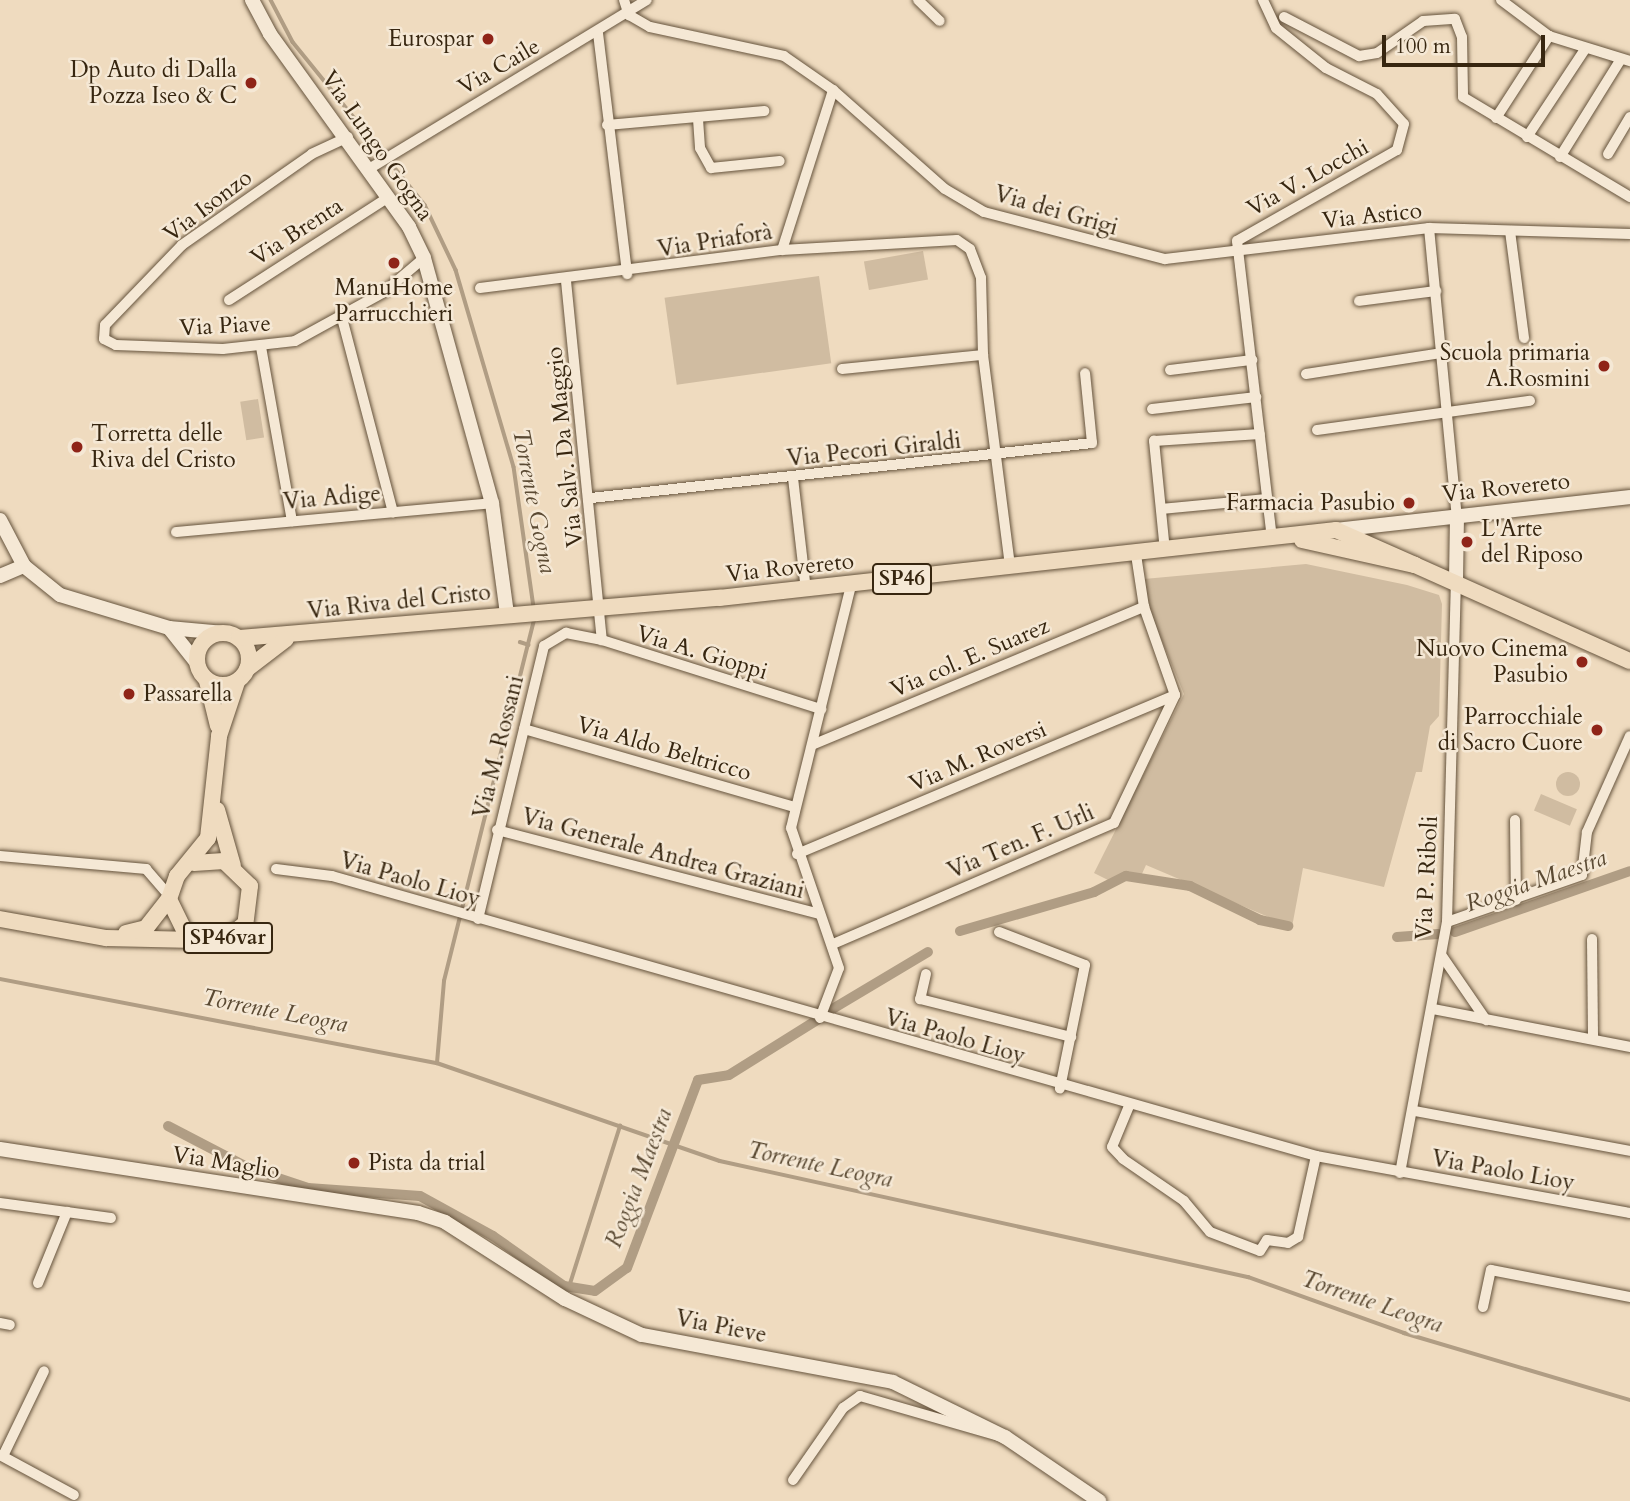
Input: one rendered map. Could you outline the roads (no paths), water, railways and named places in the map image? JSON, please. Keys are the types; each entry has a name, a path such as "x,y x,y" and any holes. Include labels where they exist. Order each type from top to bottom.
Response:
{"main road":[{"name":"SP46","path":"1331,536 1375,534 1415,565"},
{"name":"Via Rovereto","path":"515,614 806,590 1010,566 1331,536"},
{"name":"SP46","path":"1331,536 1456,580 1630,661"},
{"name":"Via Riva del Cristo","path":"232,636 296,635 515,614"},
{"name":"Via Riva del Cristo","path":"242,676 262,652 296,635"},
{"path":"196,662 203,641 232,636 249,652 242,676 207,681"},
{"name":"SP46var","path":"0,919 81,932 224,940 251,912 250,886 233,866 216,805 219,736 207,681 196,662"},
{"name":"SP46var","path":"219,736 242,676"},
{"name":"SP46var","path":"81,932 135,932 169,897 177,876 194,863 216,805"},
{"path":"194,863 214,859 233,866"},
{"name":"SP46var","path":"169,897 177,925 198,940"}],"street":[{"name":"Via Lungo Gogna","path":"252,0 270,34 373,166 387,198 424,258 492,503 515,614"},
{"path":"624,0 629,15"},
{"name":"Via Caile","path":"373,166 629,15 647,0"},
{"path":"918,0 940,21"},
{"name":"Via V. Locchi","path":"1239,251 1237,241 1258,227 1318,201 1397,150 1404,124 1377,94 1326,68 1276,28 1263,0"},
{"path":"1501,0 1549,36 1584,51 1625,60 1560,157"},
{"name":"Via dei Grigi","path":"629,15 650,27 784,56 833,90 945,189 984,212 1165,259 1239,251"},
{"path":"1284,17 1359,56 1377,53 1423,21 1455,19 1462,37 1463,97 1630,197"},
{"path":"598,33 627,274"},
{"path":"1496,118 1549,36"},
{"path":"1527,137 1584,51"},
{"path":"782,250 833,90"},
{"path":"607,125 698,119 764,111"},
{"path":"1608,154 1630,117"},
{"path":"698,119 700,148 711,168 780,161"},
{"name":"Via Isonzo","path":"105,325 182,245 312,154 348,137"},
{"name":"Via Brenta","path":"229,300 387,198"},
{"path":"1429,228 1457,518 1456,580"},
{"name":"Via Astico","path":"1239,251 1429,228 1630,234"},
{"path":"1510,231 1524,338"},
{"name":"Via Priaforà","path":"480,288 627,274 782,250 957,240 970,249 981,278 983,355"},
{"path":"1239,251 1267,499 1279,539"},
{"name":"Via Piave","path":"105,325 104,339 116,345 261,347 295,341 342,318 424,258"},
{"name":"Via Salv. Da Maggio","path":"566,281 591,498 598,609"},
{"path":"1359,301 1436,291"},
{"path":"342,318 393,512"},
{"path":"261,347 292,521"},
{"path":"1306,374 1442,353"},
{"path":"842,369 983,355 1010,566"},
{"path":"1170,370 1252,360"},
{"name":"Via Pecori Giraldi","path":"591,498 998,457 1092,443 1085,373"},
{"path":"1152,409 1256,397"},
{"path":"1317,430 1447,409 1530,401"},
{"path":"1165,552 1154,442 1260,434"},
{"path":"793,478 806,590"},
{"name":"Via Rovereto","path":"1331,536 1375,534 1457,518 1630,497"},
{"path":"1161,509 1267,499"},
{"name":"Via Adige","path":"176,532 492,503"},
{"name":"SP46","path":"0,520 24,566 74,601 169,628 232,636"},
{"path":"1136,555 1144,607 1175,695"},
{"path":"0,576 24,566"},
{"name":"Via P. Riboli","path":"1399,1173 1415,1111 1447,922 1456,580"},
{"path":"820,1018 839,968 833,944 797,854 794,807 851,585"},
{"name":"Via col. E. Suarez","path":"812,745 1144,607"},
{"name":"Via A. Gioppi","path":"598,609 602,640 821,709"},
{"path":"169,628 196,662"},
{"name":"Via M. Rossani","path":"474,918 544,646 566,634 602,640"},
{"name":"Via M. Roversi","path":"797,854 1175,695"},
{"name":"Via Ten. F. Urli","path":"833,944 1114,823 1175,695"},
{"name":"Via Aldo Beltricco","path":"524,729 794,807"},
{"path":"1447,922 1582,875 1587,832 1630,736"},
{"path":"1515,820 1516,900"},
{"name":"Via Generale Andrea Graziani","path":"497,830 819,914"},
{"path":"0,856 146,869 169,897"},
{"name":"Via Paolo Lioy","path":"276,869 332,876 1060,1088 1316,1156 1630,1213"},
{"path":"999,932 1085,965 1060,1088"},
{"path":"1592,939 1593,1039"},
{"path":"1442,957 1486,1020"},
{"path":"926,974 920,999 1071,1037"},
{"path":"1433,1009 1630,1047"},
{"path":"1129,1106 1112,1146 1123,1159 1185,1201 1210,1232 1260,1251 1267,1240 1288,1243 1298,1237 1316,1156"},
{"path":"1415,1111 1630,1151"},
{"name":"Via Maglio","path":"0,1149 445,1222"},
{"path":"0,1203 111,1218"},
{"path":"38,1283 67,1212"},
{"name":"Via Pieve","path":"445,1222 565,1299 642,1335 893,1382 1005,1437 1099,1501"},
{"path":"1483,1307 1491,1270 1630,1297"},
{"path":"44,1371 2,1455 74,1495"},
{"name":"Via Pieve","path":"793,1480 843,1408 860,1396 986,1437 1005,1437"}],"waterway":[{"name":"Torrente Gogna","path":"271,0 293,42 425,205 456,270 514,467 534,608"},
{"name":"Torrente Gogna","path":"437,1063 444,981 534,619"},
{"path":"520,642 529,645"},
{"name":"Roggia Maestra","path":"1455,932 1630,871"},
{"name":"Roggia Maestra","path":"960,931 1094,892 1126,876 1190,886 1260,920 1288,926"},
{"name":"Roggia Maestra","path":"1397,937 1438,934"},
{"name":"Roggia Maestra","path":"824,1014 928,952"},
{"name":"Torrente Leogra","path":"0,979 437,1063 720,1161 1248,1277 1404,1333 1630,1400"},
{"name":"Roggia Maestra","path":"254,1170 308,1188 420,1196 493,1236 564,1286 595,1291 627,1268 698,1080 729,1075 817,1020"},
{"name":"Roggia Maestra","path":"168,1126 243,1165"},
{"path":"569,1287 620,1126"}],"place":[{"name":"Eurospar","path":"488,39"},
{"name":"Dp Auto di Dalla Pozza Iseo & C","path":"251,83"},
{"name":"ManuHome Parrucchieri","path":"394,263"},
{"name":"Scuola primaria A.Rosmini","path":"1604,366"},
{"name":"Torretta delle Riva del Cristo","path":"77,447"},
{"name":"Farmacia Pasubio","path":"1409,503"},
{"name":"L'Arte del Riposo","path":"1467,542"},
{"name":"Nuovo Cinema Pasubio","path":"1582,662"},
{"name":"Passarella","path":"129,694"},
{"name":"Parrocchiale di Sacro Cuore","path":"1597,730"},
{"name":"Pista da trial","path":"354,1163"}]}
